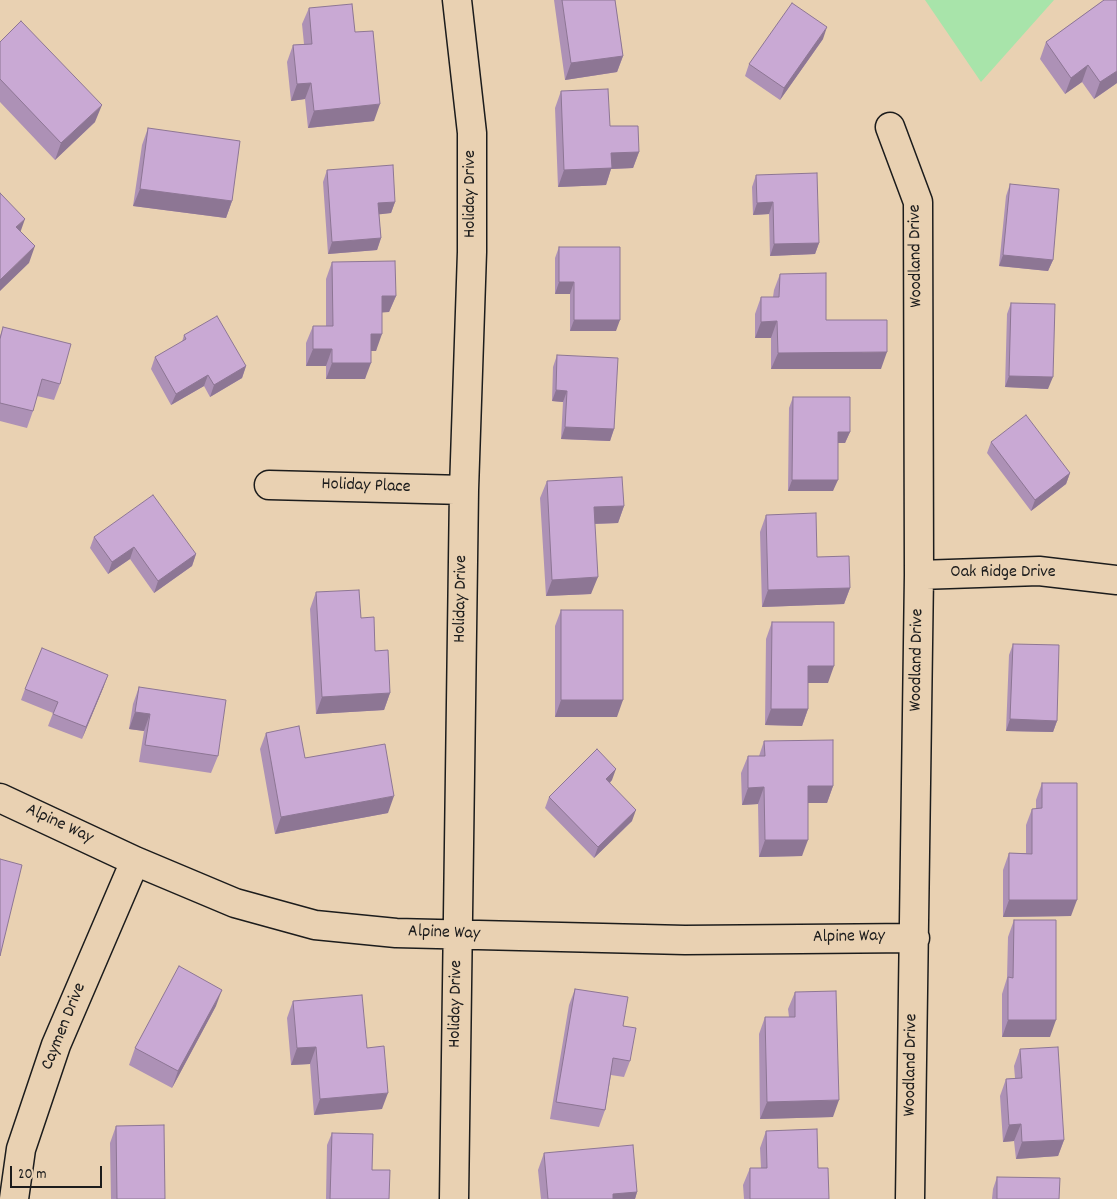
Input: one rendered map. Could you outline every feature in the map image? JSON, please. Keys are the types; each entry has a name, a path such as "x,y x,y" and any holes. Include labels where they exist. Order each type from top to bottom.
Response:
{"street":[{"name":"Holiday Drive","path":"454,1199 464,490 472,252 472,133 456,0"},
{"name":"Woodland Drive","path":"890,127 918,202 919,575 910,1199"},
{"name":"Holiday Place","path":"269,485 464,490"},
{"name":"Oak Ridge Drive","path":"919,575 1039,571 1117,580"},
{"name":"Alpine Way","path":"0,798 135,861 235,903 315,925 396,932 685,940 915,938"},
{"name":"Caymen Drive","path":"14,1199 21,1149 56,1045 135,861"}],"green space":[{"path":"925,0 1054,0 981,82"}],"building":[{"path":"562,0 615,0 623,56 571,63"},
{"path":"1104,0 1117,0 1117,71 1100,82 1088,65 1071,78 1046,42"},
{"path":"792,3 827,27 784,88 749,64"},
{"path":"352,4 355,32 373,31 380,104 314,111 311,83 297,84 293,45 312,44 309,8"},
{"path":"21,21 102,105 61,143 0,79 0,42"},
{"path":"608,89 610,126 638,126 639,152 611,153 612,168 564,170 561,91"},
{"path":"148,128 240,141 232,201 140,189"},
{"path":"393,165 395,202 378,203 381,238 332,242 327,170"},
{"path":"817,173 819,243 774,244 773,202 757,203 756,175"},
{"path":"1010,184 1059,189 1053,260 1003,255"},
{"path":"0,193 25,219 16,227 35,246 0,280"},
{"path":"559,247 620,247 620,320 574,320 574,282 559,282"},
{"path":"395,261 396,296 382,296 382,334 371,334 371,363 332,363 332,349 313,349 313,326 333,326 332,262"},
{"path":"826,273 826,320 887,320 887,352 778,353 777,321 761,322 761,297 779,297 780,274"},
{"path":"1011,303 1055,304 1053,377 1009,376"},
{"path":"217,316 246,366 214,385 208,375 176,394 155,357 186,339 184,335"},
{"path":"3,327 71,344 60,384 42,379 33,411 0,403 0,339"},
{"path":"557,355 618,358 614,429 565,427 567,391 556,390"},
{"path":"793,397 850,397 850,432 838,432 838,480 792,480"},
{"path":"1026,415 1070,473 1035,500 991,442"},
{"path":"622,477 624,506 594,507 598,577 552,580 547,481"},
{"path":"153,495 196,554 158,581 134,547 112,562 94,537"},
{"path":"816,513 817,557 849,556 850,588 768,590 766,515"},
{"path":"359,590 361,618 374,617 375,651 388,650 390,693 322,697 316,592"},
{"path":"561,610 623,610 623,700 561,700"},
{"path":"772,622 834,622 834,666 808,666 808,709 771,709"},
{"path":"1013,644 1059,645 1057,721 1010,719"},
{"path":"42,648 108,675 86,727 53,714 58,702 25,689"},
{"path":"139,687 226,700 218,756 145,745 150,714 135,712"},
{"path":"299,726 305,758 385,744 394,796 281,817 266,733"},
{"path":"833,740 833,786 808,786 808,840 765,840 764,787 748,788 748,756 765,756 764,741"},
{"path":"597,749 616,769 606,779 636,810 598,847 549,797"},
{"path":"1042,783 1077,783 1077,900 1009,900 1009,853 1032,854 1032,809 1042,808"},
{"path":"0,859 22,865 0,956"},
{"path":"1014,920 1056,920 1056,1020 1008,1020 1008,977 1013,978"},
{"path":"179,966 222,990 178,1071 135,1048"},
{"path":"575,989 628,997 623,1026 636,1028 630,1061 613,1058 605,1110 556,1102"},
{"path":"836,991 839,1100 767,1102 765,1017 795,1017 795,992"},
{"path":"362,995 367,1048 384,1046 388,1093 320,1099 316,1047 297,1048 293,1001"},
{"path":"1058,1047 1064,1140 1022,1142 1021,1124 1009,1125 1006,1079 1022,1078 1020,1049"},
{"path":"164,1125 165,1199 117,1199 116,1126"},
{"path":"817,1129 818,1168 828,1168 829,1199 750,1199 750,1168 767,1168 766,1131"},
{"path":"332,1133 373,1134 372,1170 390,1170 389,1199 330,1199"},
{"path":"633,1145 637,1192 613,1194 613,1199 548,1199 544,1153"},
{"path":"997,1177 1060,1178 1059,1199 997,1199"}]}
